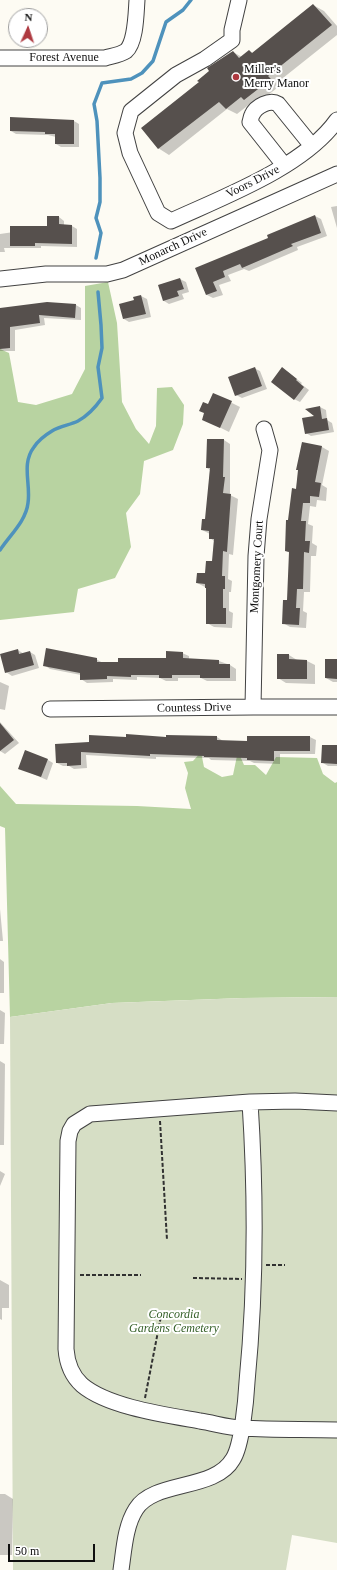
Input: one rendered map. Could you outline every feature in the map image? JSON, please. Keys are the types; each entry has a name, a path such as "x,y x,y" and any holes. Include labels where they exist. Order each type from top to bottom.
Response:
{"street":[{"name":"Forest Avenue","path":"0,58 105,58 120,54 127,50 134,36 137,0"},
{"name":"Voors Drive","path":"239,0 232,30 232,40 176,75 131,111 125,134 130,153 158,213 171,221 272,174 312,146 332,127 337,120"},
{"path":"284,165 250,122 252,115 260,106 270,102 275,102 278,104 312,146"},
{"name":"Monarch Drive","path":"0,279 46,274 107,274 123,270 337,174"},
{"name":"Montgomery Court","path":"253,707 256,556 259,519 270,450 264,429"},
{"name":"Countess Drive","path":"50,709 337,707"},
{"path":"337,1103 295,1101 250,1102 159,1108 90,1114 74,1124 70,1131 68,1141 66,1349 68,1366 72,1374 80,1383 96,1395 122,1404 241,1428 337,1430"},
{"path":"121,1570 127,1534 137,1508 147,1499 157,1494 204,1480 218,1473 227,1467 238,1449 246,1401 254,1280 254,1186 250,1102"}],"path":[{"path":"159,1108 167,1240"},
{"path":"254,1264 284,1265"},
{"path":"67,1275 141,1275"},
{"path":"193,1278 254,1280"},
{"path":"142,1409 162,1311"}],"green space":[{"path":"108,282 117,323 122,402 136,429 149,444 156,426 157,388 172,387 184,405 183,424 173,450 144,461 140,494 126,513 131,547 115,578 78,589 74,612 0,620 0,349 9,353 18,402 36,405 72,394 85,369 85,286"},
{"path":"238,751 244,765 255,765 266,775 276,757 317,758 323,774 335,783 337,782 337,997 243,998 112,1003 10,1017 5,828 0,826 0,786 16,804 137,806 191,809 185,788 188,773 184,762 193,761 201,752 204,767 222,777 233,775"},
{"name":"Concordia Gardens Cemetery","path":"337,997 337,1543 292,1535 286,1570 13,1570 10,1017 112,1003 243,998"}],"building":[{"name":"Miller's Merry Manor","path":"313,4 332,25 268,76 271,79 244,100 241,97 226,109 219,102 158,149 141,128 199,82 197,81 209,71 207,68 233,51 239,58 249,50 252,53"},
{"path":"10,117 74,120 74,144 55,144 55,134 45,134 45,132 10,131"},
{"path":"315,215 321,233 291,244 293,246 242,268 240,264 223,271 225,277 213,282 217,291 206,295 195,268 268,238 267,235"},
{"path":"47,216 59,216 59,224 72,225 72,244 35,243 35,246 10,246 10,226 47,226"},
{"path":"180,278 184,289 177,291 179,296 163,301 158,285"},
{"path":"141,295 146,314 123,319 119,304 134,300 133,297"},
{"path":"47,302 76,304 75,318 39,315 40,323 10,327 10,348 0,349 0,308"},
{"path":"255,367 262,386 235,396 228,377"},
{"path":"282,367 297,379 296,380 304,387 294,400 271,382"},
{"path":"213,393 232,401 220,428 202,420 204,413 199,411 203,402 208,404"},
{"path":"320,406 322,419 327,418 329,430 305,434 302,418 314,416 305,409"},
{"path":"207,439 224,439 223,477 225,477 223,493 231,494 227,552 223,551 222,576 225,576 223,608 226,608 226,624 206,624 206,588 205,584 196,583 197,573 205,573 206,561 212,561 214,539 209,539 209,531 201,530 202,519 205,519 210,468 206,468"},
{"path":"302,442 322,446 315,482 321,483 319,497 310,496 310,503 303,503 301,521 306,521 305,541 310,541 309,553 304,552 303,589 297,589 296,608 300,608 299,625 282,624 283,600 287,600 289,552 285,551 286,520 288,520 292,488 296,489 298,470 296,470"},
{"path":"46,648 97,658 97,662 118,662 118,658 166,658 166,651 183,652 183,658 219,660 219,664 230,664 230,678 200,678 200,675 172,675 172,678 159,678 159,675 131,675 131,677 107,676 107,679 80,680 80,673 43,666"},
{"path":"18,649 19,654 30,651 34,665 5,673 0,654"},
{"path":"277,654 289,654 289,659 307,660 307,679 277,679"},
{"path":"325,659 337,659 337,679 325,678"},
{"path":"0,723 14,740 0,751"},
{"path":"126,734 166,737 166,735 217,736 217,740 247,741 247,736 310,736 310,751 274,751 274,761 247,760 247,758 150,754 150,756 81,752 81,765 67,766 67,763 56,763 55,744 89,742 89,735 126,737"},
{"path":"322,745 337,745 337,764 321,763"},
{"path":"25,750 48,759 41,777 18,769"}],"waterway":[{"path":"96,258 101,233 96,218 100,202 100,178 97,121 94,104 102,83 131,79 142,73 153,61 166,22 183,10 191,0"},
{"path":"0,550 17,528 27,510 29,496 27,467 30,454 34,447 52,431 78,421 85,416 102,398 98,367 102,348 98,292"}],"place":[{"name":"Miller's Merry Manor","path":"236,77"}]}
